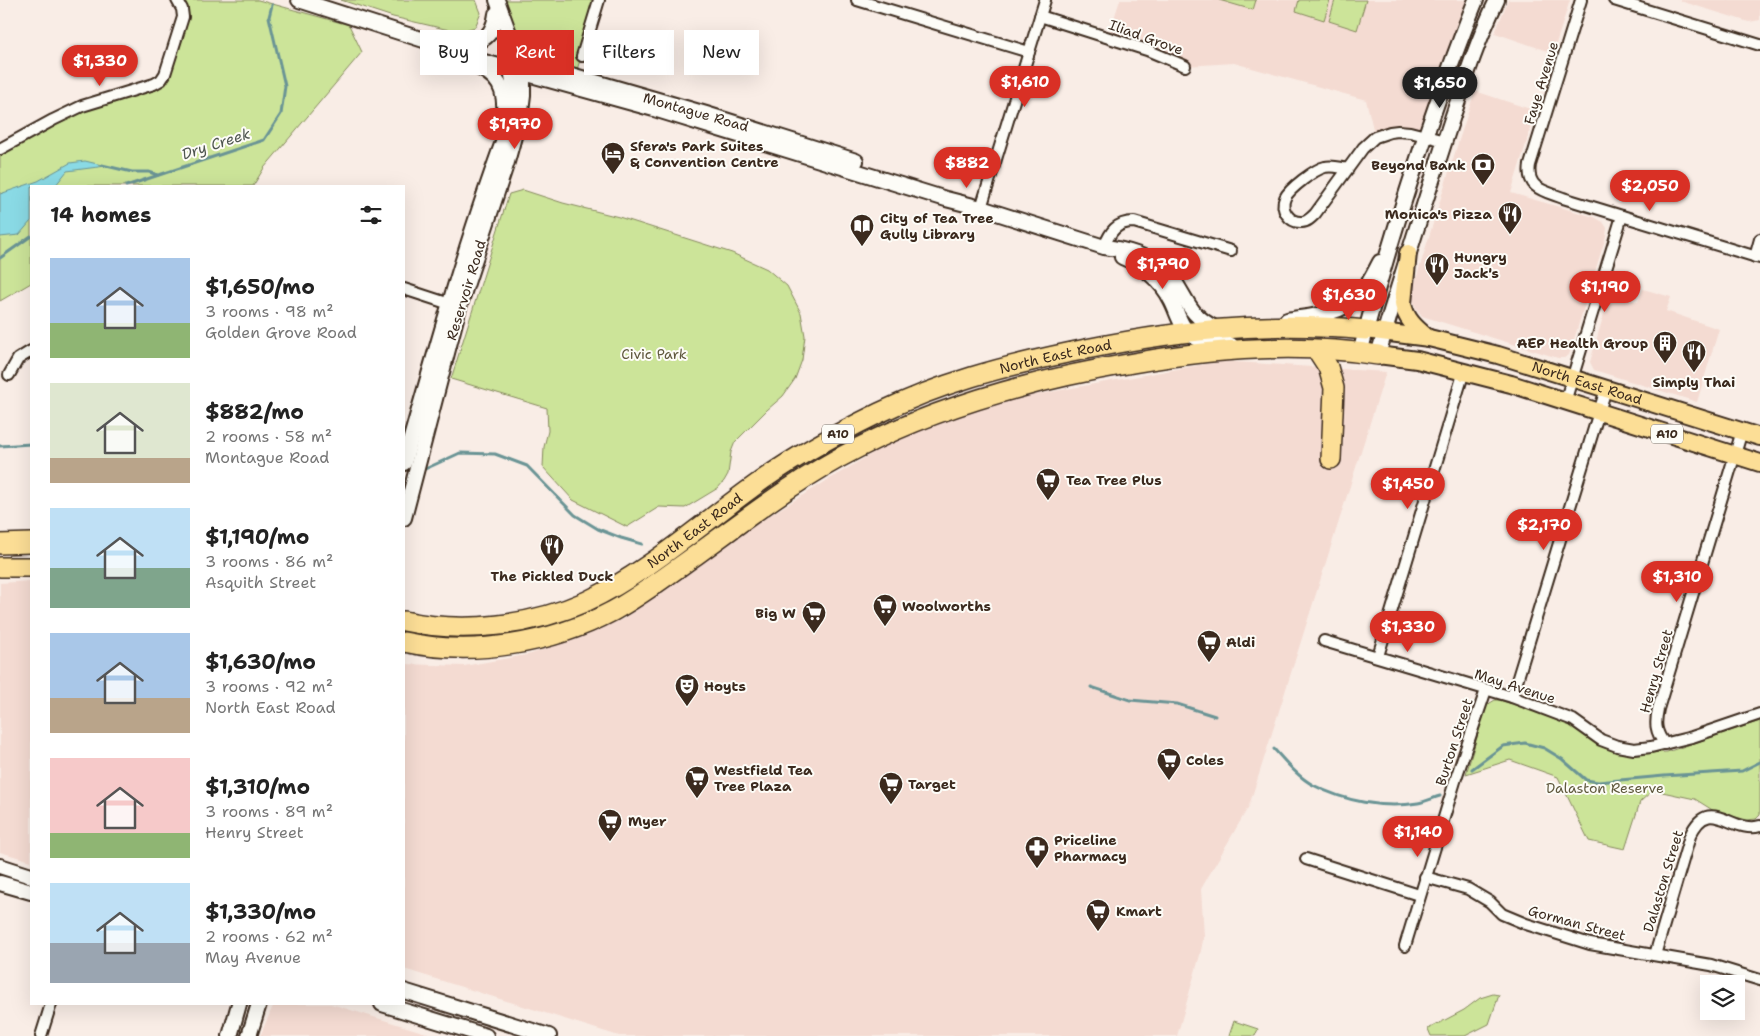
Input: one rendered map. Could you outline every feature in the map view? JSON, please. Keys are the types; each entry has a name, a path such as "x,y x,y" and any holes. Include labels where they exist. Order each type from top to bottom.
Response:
{"highway":[{"name":"North East Road","path":"405,621 425,626 456,628 487,626 522,621 587,601 644,567 751,488 818,444 879,412 921,394 984,372 1116,342 1186,331 1296,325 1376,331"},
{"name":"North East Road","path":"407,645 456,648 492,646 572,630 614,610 688,561 785,491 857,448 936,414 1025,385 1105,367 1231,350 1317,350 1369,354"},
{"path":"1317,350 1328,367 1334,388 1332,459"},
{"path":"1020,363 1025,385"},
{"path":"0,544 30,543"},
{"path":"677,543 688,561"},
{"path":"405,613 425,626"}],"main road":[{"name":"Montague Road","path":"299,0 420,39"},
{"path":"490,0 502,30"},
{"path":"497,0 506,30"},
{"path":"1376,331 1392,242 1426,136 1476,0"},
{"path":"1369,354 1376,331 1408,253 1480,34 1496,0"},
{"path":"487,36 495,24 496,14"},
{"path":"487,72 500,83 504,98 504,120 487,190"},
{"name":"Reservoir Road","path":"405,460 454,305 487,190 510,123 515,75"},
{"name":"Reservoir Road","path":"454,305 513,142 521,111 523,94 518,75"},
{"name":"Montague Road","path":"545,75 1104,247 1140,266 1160,284 1172,301 1178,318 1186,331"},
{"path":"1256,326 1326,313 1345,307 1358,298 1392,242"},
{"name":"Montague Road","path":"1104,247 1137,254 1158,265 1175,283 1190,310 1200,320 1215,328"},
{"path":"1408,253 1404,310 1417,329 1429,338"},
{"path":"1186,331 1204,341 1270,349"},
{"name":"North East Road","path":"1376,331 1429,338 1498,355 1760,436"},
{"name":"North East Road","path":"1369,354 1417,360 1464,371 1760,463"},
{"name":"Reservoir Road","path":"405,509 412,443"},
{"path":"0,866 30,876"},
{"path":"0,883 30,892"},
{"path":"405,991 549,1036"},
{"path":"230,1036 239,1005"},
{"path":"249,1036 259,1005"},
{"path":"385,1005 486,1036"}],"street":[{"path":"0,149 82,106 154,84 161,80 165,74 182,24 182,9 177,0"},
{"path":"582,56 599,0"},
{"path":"857,0 1029,52"},
{"path":"981,208 1045,0"},
{"name":"Faye Avenue","path":"1581,0 1534,152 1529,174 1531,183 1538,188 1563,198 1622,216"},
{"path":"1614,0 1760,45"},
{"name":"Iliad Grove","path":"1040,16 1147,50 1185,66"},
{"path":"1348,169 1329,166 1315,171 1288,193 1285,199 1285,212 1288,217 1295,221 1308,221 1315,214 1348,169 1363,148 1375,137 1398,131 1445,141"},
{"path":"1565,402 1622,216 1757,258 1760,239"},
{"path":"1104,247 1111,232 1116,227 1127,222 1134,222 1231,251"},
{"path":"405,290 454,305"},
{"path":"9,375 18,359 30,352"},
{"path":"1378,656 1464,371"},
{"path":"1512,697 1606,389"},
{"name":"Henry Street","path":"1665,744 1658,736 1656,728 1658,709 1742,431"},
{"name":"May Avenue","path":"1324,640 1512,697 1573,720 1601,740 1618,746 1634,748 1665,744 1760,714"},
{"name":"Burton Street","path":"1405,946 1458,770 1486,690"},
{"name":"Dalaston Street","path":"1655,955 1690,836 1699,820 1706,817 1720,818 1755,828 1760,826"},
{"path":"1306,859 1419,895"},
{"name":"Gorman Street","path":"1425,876 1468,889 1480,895 1502,914 1513,920 1590,944 1711,965 1760,980"},
{"path":"41,1036 51,1005"}],"shaded area":[{"path":"1120,0 1477,0 1426,136 1410,132 1375,137 1366,100 1234,63 1185,66 1108,37"},
{"path":"1508,0 1570,0 1553,53 1495,33"},
{"path":"1677,0 1760,0 1760,20 1749,22"},
{"path":"1475,91 1536,111 1511,193 1594,217 1603,222 1607,228 1571,349 1569,355 1564,358 1558,358 1422,316 1412,298 1413,289"},
{"path":"1643,289 1671,297 1666,311 1719,329 1697,402 1594,370 1590,362 1610,293 1638,302"},
{"path":"1222,361 1386,372 1249,806 1201,889 1204,936 1177,1036 619,1036 405,969 405,664 464,666 531,654 623,619 750,527 901,436 995,402"},
{"path":"30,581 30,861 0,852 0,583"},
{"path":"334,1005 436,1036 260,1036 273,1006"}],"green space":[{"path":"186,0 258,0 349,25 362,52 264,168 254,185 30,185 30,284 0,301 0,150 106,98 161,80"},
{"path":"341,0 476,0 481,13 475,27 465,30 449,30 393,17"},
{"path":"497,0 599,0 590,30 584,30 584,48 575,76 571,75 574,75 574,30 508,30"},
{"path":"1219,0 1256,0 1253,10"},
{"path":"1299,0 1330,0 1324,20 1296,11"},
{"path":"1335,0 1366,0 1357,30 1329,21"},
{"name":"Civic Park","path":"523,190 563,203 619,217 732,253 767,269 787,286 801,313 805,336 802,360 795,379 783,396 735,442 731,452 728,474 724,481 718,488 685,508 659,507 627,527 573,500 543,467 544,447 548,431 547,408 451,379 509,194"},
{"name":"Dalaston Reserve","path":"1495,700 1500,700 1567,723 1605,748 1625,754 1667,752 1760,721 1760,815 1756,819 1747,820 1714,811 1695,799 1653,790 1640,802 1625,849 1589,841 1558,777 1510,760 1466,774 1486,707"},
{"path":"1493,994 1499,995 1489,1024 1465,1036 1431,1036 1428,1029 1464,1010 1480,998"},
{"path":"1234,1021 1258,1029 1255,1036 1229,1036"}],"water":[{"path":"85,161 106,166 67,171 56,185 30,185 30,222 19,235 0,237 0,194 38,181 70,163"}],"waterway":[{"name":"Dry Creek","path":"129,185 264,140 281,114 285,86 269,17 272,5"},
{"path":"102,165 132,172 149,172 158,175"},
{"name":"Dry Creek","path":"0,258 30,237"},
{"path":"0,446 30,444"},
{"path":"423,470 460,453 495,454 527,466 575,515 598,529 642,544"},
{"path":"1091,687 1130,700 1177,704 1215,716"},
{"path":"1472,769 1503,746 1525,743 1544,748 1562,759 1586,780 1598,782 1742,771 1760,762"},
{"path":"1274,749 1292,769 1308,782 1325,791 1351,799 1378,804 1405,805 1440,796"}],"place":[{"name":"Sfera's Park Suites & Convention Centre","path":"613,175"},
{"name":"Beyond Bank","path":"1483,186"},
{"name":"Monica's Pizza","path":"1510,235"},
{"name":"City of Tea Tree Gully Library","path":"862,247"},
{"name":"Hungry Jack's","path":"1437,286"},
{"name":"AEP Health Group","path":"1665,364"},
{"name":"Simply Thai","path":"1694,373"},
{"name":"Tea Tree Plus","path":"1048,501"},
{"name":"The Pickled Duck","path":"552,567"},
{"name":"Woolworths","path":"885,627"},
{"name":"Big W","path":"814,634"},
{"name":"Aldi","path":"1209,663"},
{"name":"Hoyts","path":"687,707"},
{"name":"Coles","path":"1169,781"},
{"name":"Westfield Tea Tree Plaza","path":"697,799"},
{"name":"Target","path":"891,805"},
{"name":"Myer","path":"610,842"},
{"name":"Priceline Pharmacy","path":"1037,869"},
{"name":"Kmart","path":"1098,932"}]}
